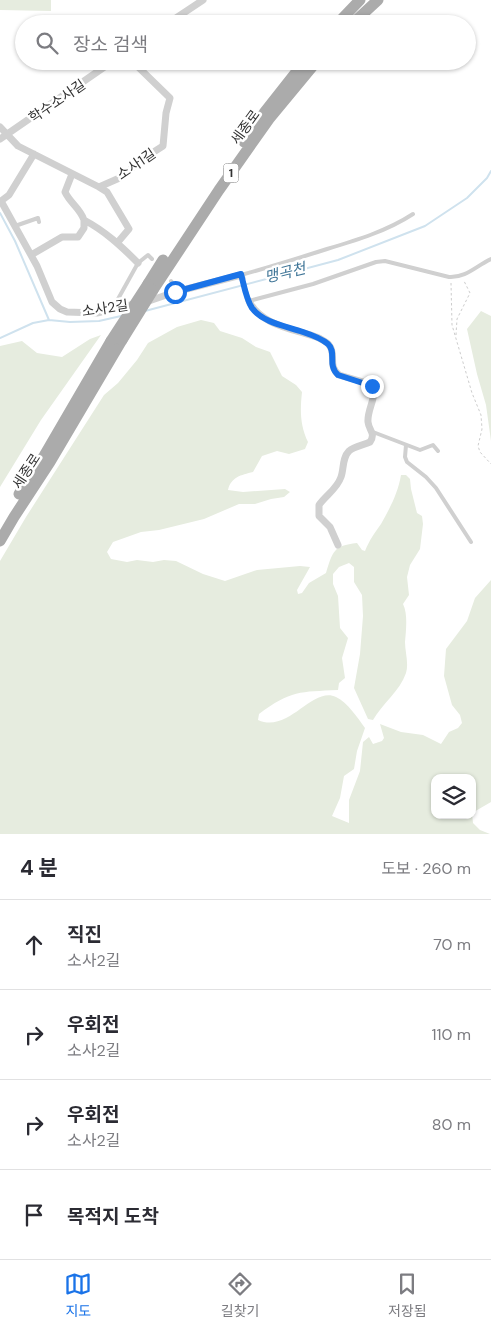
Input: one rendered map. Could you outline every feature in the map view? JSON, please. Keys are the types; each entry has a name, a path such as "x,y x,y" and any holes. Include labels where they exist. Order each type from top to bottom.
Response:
{"main road":[{"path":"346,15 360,0"},
{"path":"362,15 378,0"},
{"name":"세종로","path":"150,287 264,113 298,70"},
{"name":"세종로","path":"150,287 269,119 310,70"},
{"name":"1","path":"117,341 150,287"},
{"name":"세종로","path":"0,526 117,341"},
{"name":"세종로","path":"0,541 50,462 117,341"}],"street":[{"path":"181,15 203,0"},
{"name":"학수소사길","path":"3,137 100,70"},
{"name":"소사1길","path":"98,187 124,176 138,162 163,146 166,113 170,98 141,70"},
{"name":"소사1길","path":"0,128 3,137 106,192 129,229 118,242"},
{"name":"소사2길","path":"34,154 9,195 0,201 31,255 52,302 60,309 67,312 97,313 242,276"},
{"path":"31,255 62,237 78,237 84,228 82,213 68,199 65,192 72,174"},
{"path":"84,220 118,242 138,263"},
{"path":"248,300 252,308 262,317 319,338 329,345 332,368 338,375 372,386 375,394 368,424 373,432 373,437 370,442 347,452 340,480 319,505 320,516 330,527 338,545"}],"lane":[{"path":"413,214 397,224 354,241 242,276 248,300 313,284 376,262 385,261 451,277 462,276 491,259"},
{"path":"15,226 38,218 39,222"},
{"path":"113,310 138,263 148,255 152,259"},
{"path":"171,281 179,291"},
{"path":"373,432 420,450 433,445 438,451"},
{"path":"406,445 405,457 407,462 426,477 436,488 471,542"}],"path":[{"path":"456,336 458,319 470,293 462,276"},
{"path":"451,277 452,325 472,392 482,414 482,429 478,446 480,452 491,464"}],"shaded area":[{"path":"0,0 51,0 51,11 0,10"},
{"path":"481,311 491,316 491,441 486,405 467,329"},
{"path":"201,320 214,323 220,331 242,338 256,347 270,352 282,376 296,385 302,392 301,418 308,442 305,449 289,454 277,451 262,456 253,472 234,479 228,490 243,492 285,489 290,492 284,497 255,504 239,504 204,519 159,530 141,532 113,542 107,552 111,559 127,562 137,560 153,562 164,560 176,561 203,574 225,581 257,570 300,566 310,567 297,590 298,594 302,593 309,583 326,573 330,559 338,548 357,543 365,551 390,506 398,488 401,475 406,475 410,479 417,513 422,516 423,524 420,549 410,565 407,577 409,595 403,604 406,617 405,642 407,665 406,673 400,686 373,720 368,719 354,688 360,654 363,616 362,595 354,582 354,567 349,563 339,567 333,574 333,584 338,596 340,628 348,638 342,658 345,678 339,683 338,690 305,692 288,696 259,714 258,720 269,723 280,721 318,698 327,695 336,697 352,711 365,728 357,751 354,769 344,776 340,798 332,816 349,823 349,800 360,771 363,742 369,737 373,744 382,741 384,738 380,724 401,732 423,735 441,744 449,732 458,728 462,723 460,715 452,705 444,676 446,649 467,621 475,598 491,580 491,802 476,811 476,774 431,774 431,819 473,819 473,823 480,830 490,834 0,834 0,561 104,395 118,383 148,343 177,327"},
{"path":"101,335 41,420 0,487 0,346 22,341 37,353 62,357 90,339"}],"waterway":[{"name":"맹곡천","path":"145,311 338,260 425,226 467,198 487,178 491,171"},
{"path":"0,213 15,241 49,320"},
{"name":"맹곡천","path":"0,338 33,323 49,320 70,322 99,321 121,316"}],"route":[{"path":"175,292 192,289 241,274 248,301 252,308 262,317 319,338 329,345 332,368 338,375 372,386"}]}
